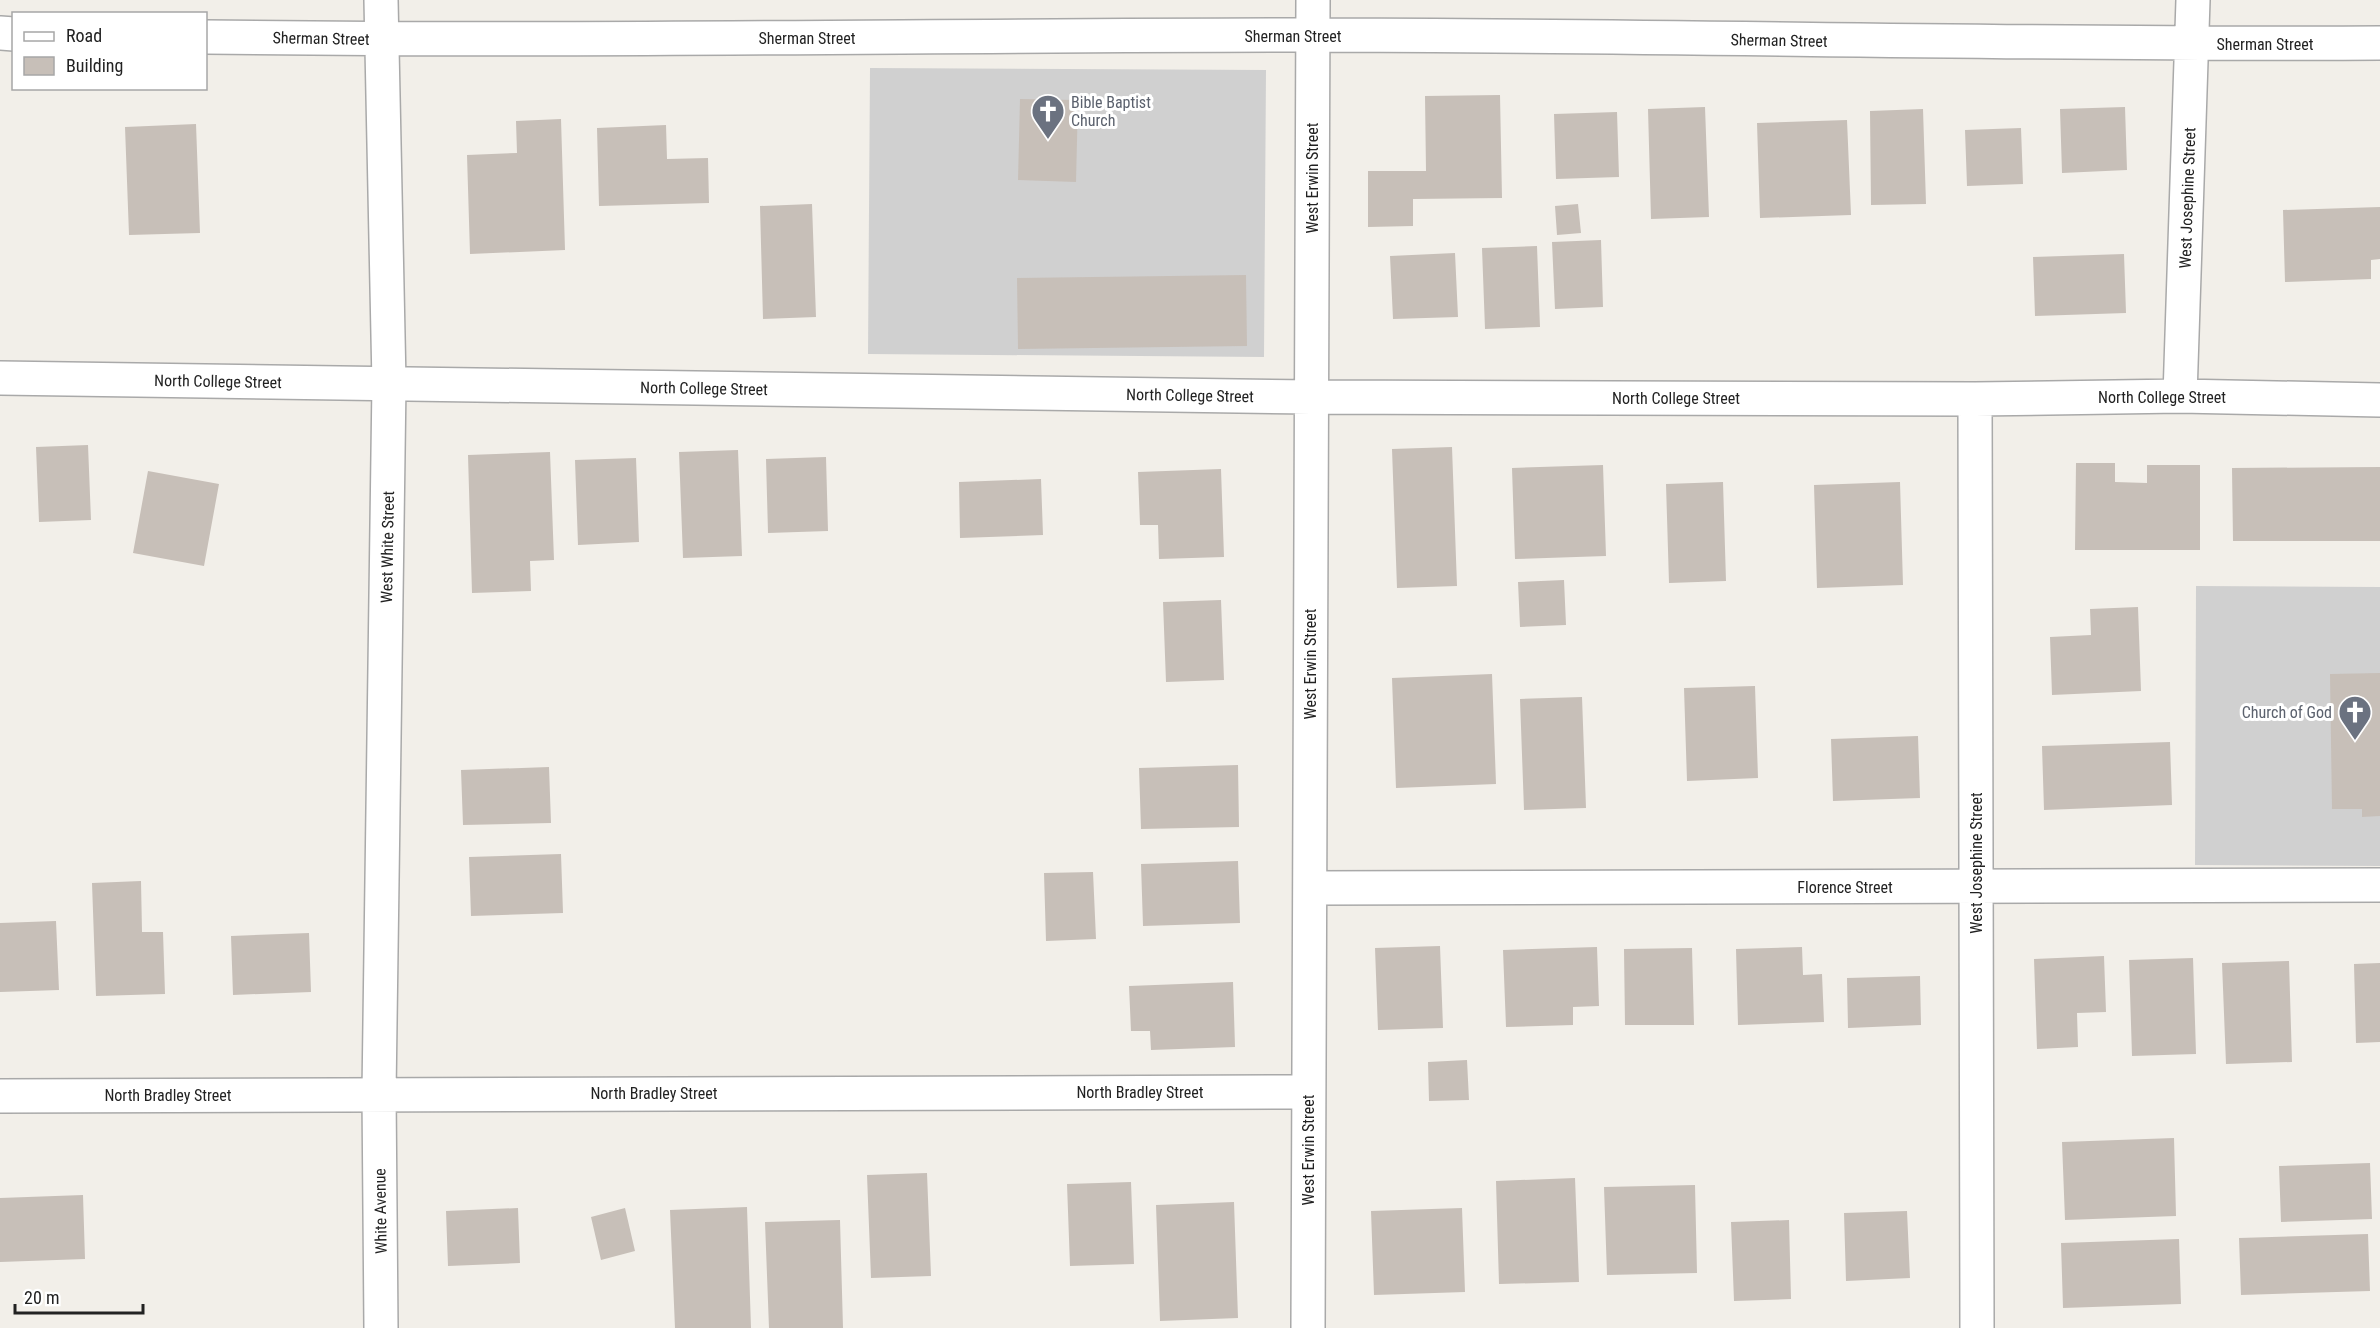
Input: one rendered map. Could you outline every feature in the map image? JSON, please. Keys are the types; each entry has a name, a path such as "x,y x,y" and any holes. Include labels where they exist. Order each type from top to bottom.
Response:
{"street":[{"name":"West White Street","path":"378,1093 389,383 381,0"},
{"name":"West Erwin Street","path":"1308,1328 1313,0"},
{"name":"West Josephine Street","path":"2180,396 2193,0"},
{"name":"Sherman Street","path":"207,37 381,39 1313,35 2192,44 2380,43"},
{"name":"North College Street","path":"0,378 1311,397 1975,399 2180,396 2380,400"},
{"name":"West Josephine Street","path":"1975,399 1977,1328"},
{"name":"Florence Street","path":"1310,888 2380,885"},
{"name":"North Bradley Street","path":"0,1096 378,1093 1308,1092"},
{"name":"White Avenue","path":"378,1093 381,1328"}],"shaded area":[{"name":"Bible Baptist Church","path":"870,68 1266,70 1264,357 868,354"},
{"name":"Church of God","path":"2196,586 2380,587 2380,866 2195,865"}],"building":[{"path":"1500,95 1502,198 1413,199 1413,226 1368,227 1368,171 1426,171 1425,96"},
{"name":"Bible Baptist Church","path":"1020,99 1078,100 1076,182 1018,180"},
{"path":"1705,107 1709,217 1651,219 1648,109"},
{"path":"2125,107 2127,170 2062,173 2060,109"},
{"path":"1923,109 1926,204 1871,205 1870,111"},
{"path":"1617,112 1619,177 1556,179 1554,114"},
{"path":"561,119 565,250 470,254 467,155 517,153 516,121"},
{"path":"1847,120 1851,215 1760,218 1757,123"},
{"path":"196,124 200,233 129,235 125,127"},
{"path":"666,125 667,159 708,158 709,203 599,206 597,128"},
{"path":"2021,128 2023,184 1967,186 1965,130"},
{"path":"812,204 816,317 763,319 760,206"},
{"path":"1578,204 1581,233 1557,235 1555,206"},
{"path":"2380,207 2380,259 2371,260 2371,279 2285,282 2283,210"},
{"path":"1601,240 1603,307 1555,309 1552,242"},
{"path":"1537,246 1540,327 1485,329 1482,248"},
{"path":"1455,253 1458,317 1393,319 1390,256"},
{"path":"2124,254 2126,313 2035,316 2033,257"},
{"path":"1246,275 1247,346 1018,349 1017,278"},
{"path":"88,445 91,520 39,522 36,447"},
{"path":"1452,447 1457,586 1397,588 1392,449"},
{"path":"738,450 742,556 683,558 679,452"},
{"path":"550,452 554,560 530,561 531,591 472,593 468,455"},
{"path":"826,457 828,531 768,533 766,459"},
{"path":"636,458 639,542 578,545 575,460"},
{"path":"2076,463 2115,463 2115,482 2147,483 2147,465 2200,465 2200,550 2075,550"},
{"path":"1603,465 1606,556 1515,559 1512,468"},
{"path":"2380,467 2380,541 2233,541 2232,468"},
{"path":"1221,469 1224,557 1159,559 1158,525 1140,525 1138,472"},
{"path":"148,471 219,484 204,566 133,553"},
{"path":"1041,479 1043,535 960,538 959,482"},
{"path":"1723,482 1726,581 1669,583 1666,484"},
{"path":"1900,482 1903,585 1817,588 1814,485"},
{"path":"1564,580 1566,625 1520,627 1518,582"},
{"path":"1221,600 1224,680 1166,682 1163,602"},
{"path":"2138,607 2141,691 2052,695 2050,637 2091,635 2090,609"},
{"name":"Church of God","path":"2380,673 2380,816 2362,817 2362,809 2332,809 2330,674"},
{"path":"1492,674 1496,784 1396,788 1392,678"},
{"path":"1755,686 1758,778 1687,781 1684,688"},
{"path":"1582,697 1586,808 1524,810 1520,699"},
{"path":"1918,736 1920,798 1833,801 1831,739"},
{"path":"2170,742 2172,805 2044,810 2042,746"},
{"path":"1238,765 1239,827 1141,829 1139,768"},
{"path":"549,767 551,823 463,825 461,770"},
{"path":"561,854 563,913 471,916 469,857"},
{"path":"1238,861 1240,923 1143,926 1141,864"},
{"path":"1093,872 1096,939 1046,941 1044,873"},
{"path":"141,881 142,932 163,932 165,994 96,996 92,883"},
{"path":"56,921 59,990 0,992 0,923"},
{"path":"309,933 311,992 233,995 231,936"},
{"path":"1440,946 1443,1028 1378,1030 1375,948"},
{"path":"1597,947 1599,1006 1573,1007 1573,1025 1506,1027 1503,950"},
{"path":"1802,947 1803,975 1822,974 1824,1022 1738,1025 1736,949"},
{"path":"1692,948 1694,1025 1625,1025 1624,949"},
{"path":"2104,956 2106,1012 2077,1013 2078,1047 2037,1049 2034,959"},
{"path":"2193,958 2196,1054 2132,1056 2129,960"},
{"path":"2289,961 2292,1062 2226,1064 2222,963"},
{"path":"2380,963 2380,1042 2356,1043 2354,964"},
{"path":"1920,976 1921,1025 1848,1028 1847,978"},
{"path":"1233,982 1235,1047 1151,1050 1150,1031 1131,1031 1129,986"},
{"path":"1467,1060 1469,1100 1429,1101 1428,1062"},
{"path":"2174,1138 2176,1216 2065,1220 2062,1142"},
{"path":"2370,1163 2372,1219 2281,1222 2279,1166"},
{"path":"927,1173 931,1276 871,1278 867,1175"},
{"path":"1575,1178 1579,1282 1499,1284 1496,1181"},
{"path":"1131,1182 1134,1264 1070,1266 1067,1184"},
{"path":"1695,1185 1697,1273 1607,1275 1604,1187"},
{"path":"83,1195 85,1259 0,1262 0,1198"},
{"path":"1234,1202 1238,1318 1160,1321 1156,1205"},
{"path":"747,1207 751,1328 675,1328 670,1210"},
{"path":"518,1208 520,1263 448,1266 446,1211"},
{"path":"625,1208 635,1251 601,1260 591,1217"},
{"path":"1462,1208 1465,1292 1374,1295 1371,1211"},
{"path":"1907,1211 1910,1278 1846,1281 1844,1213"},
{"path":"840,1220 843,1328 769,1328 765,1222"},
{"path":"1789,1220 1791,1299 1734,1301 1731,1222"},
{"path":"2368,1234 2370,1291 2241,1295 2239,1238"},
{"path":"2179,1239 2181,1304 2063,1308 2061,1243"}],"place":[{"name":"Bible Baptist Church","path":"1048,140"},
{"name":"Church of God","path":"2355,741"}]}
